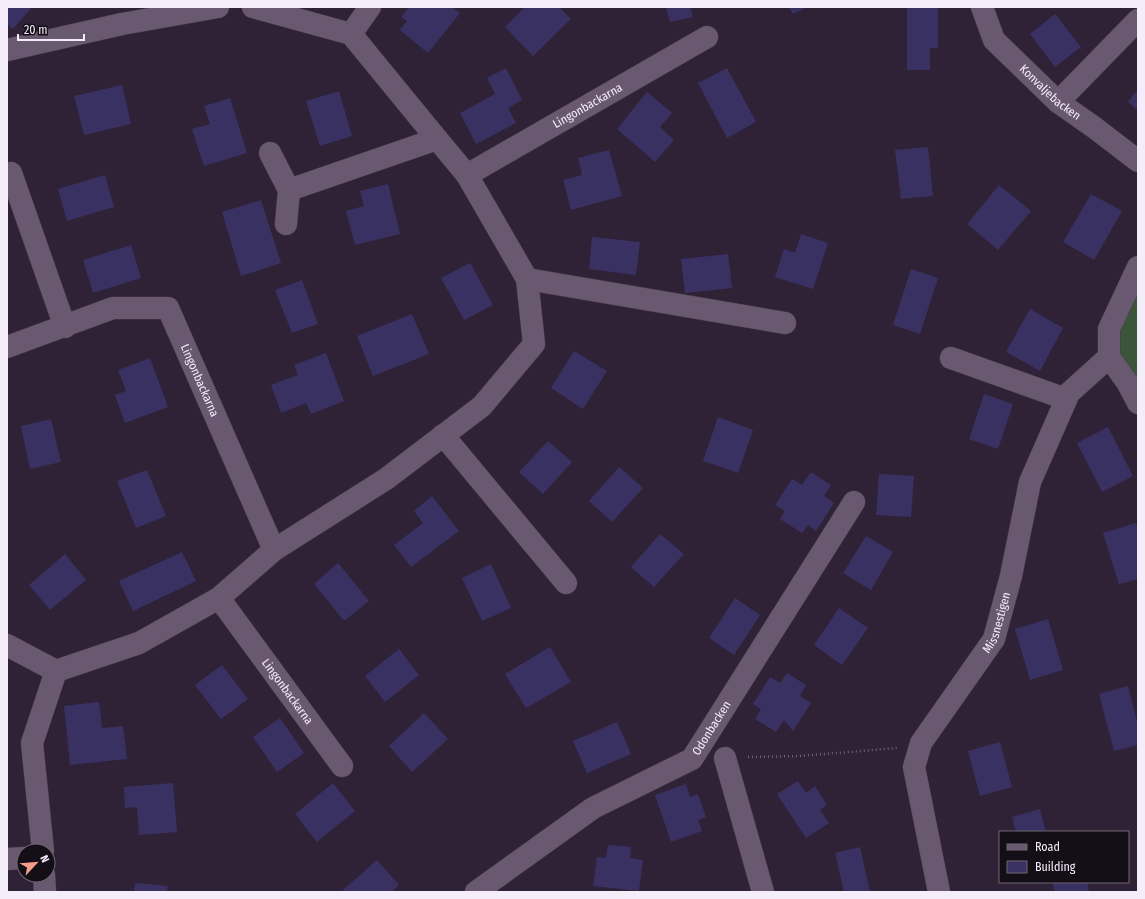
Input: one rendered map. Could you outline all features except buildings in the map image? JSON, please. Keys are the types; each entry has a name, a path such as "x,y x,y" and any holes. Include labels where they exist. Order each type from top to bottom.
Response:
{"street":[{"path":"7,50 124,15 218,7"},
{"path":"7,645 56,671 139,643 219,598 274,550 386,479 443,434 482,406 534,344 527,279 468,175 436,139 351,34 253,7"},
{"path":"351,34 370,7"},
{"name":"Konvaljebacken","path":"982,7 994,40 1058,102 1138,161"},
{"path":"1058,102 1138,20"},
{"name":"Lingonbackarna","path":"468,175 707,37"},
{"path":"288,190 436,139"},
{"path":"270,154 288,190 286,224"},
{"path":"11,173 65,327"},
{"path":"1138,267 1109,329 1109,357 1127,382 1138,403"},
{"path":"527,279 785,324"},
{"name":"Lingonbackarna","path":"7,347 65,327 113,308 168,308 274,550"},
{"name":"Missnestigen","path":"939,892 914,767 921,743 994,639 1011,576 1030,482 1066,399 1069,393 1109,357"},
{"path":"951,358 1066,399"},
{"path":"443,434 566,584"},
{"name":"Odonbacken","path":"476,892 594,808 692,759 854,502"},
{"name":"Lingonbackarna","path":"219,598 342,766"},
{"path":"42,843 32,743 56,671"},
{"path":"725,758 763,892"}],"path":[{"path":"725,758 800,756 891,749 921,743"}],"green space":[{"path":"1138,279 1138,407 1109,329"}]}
